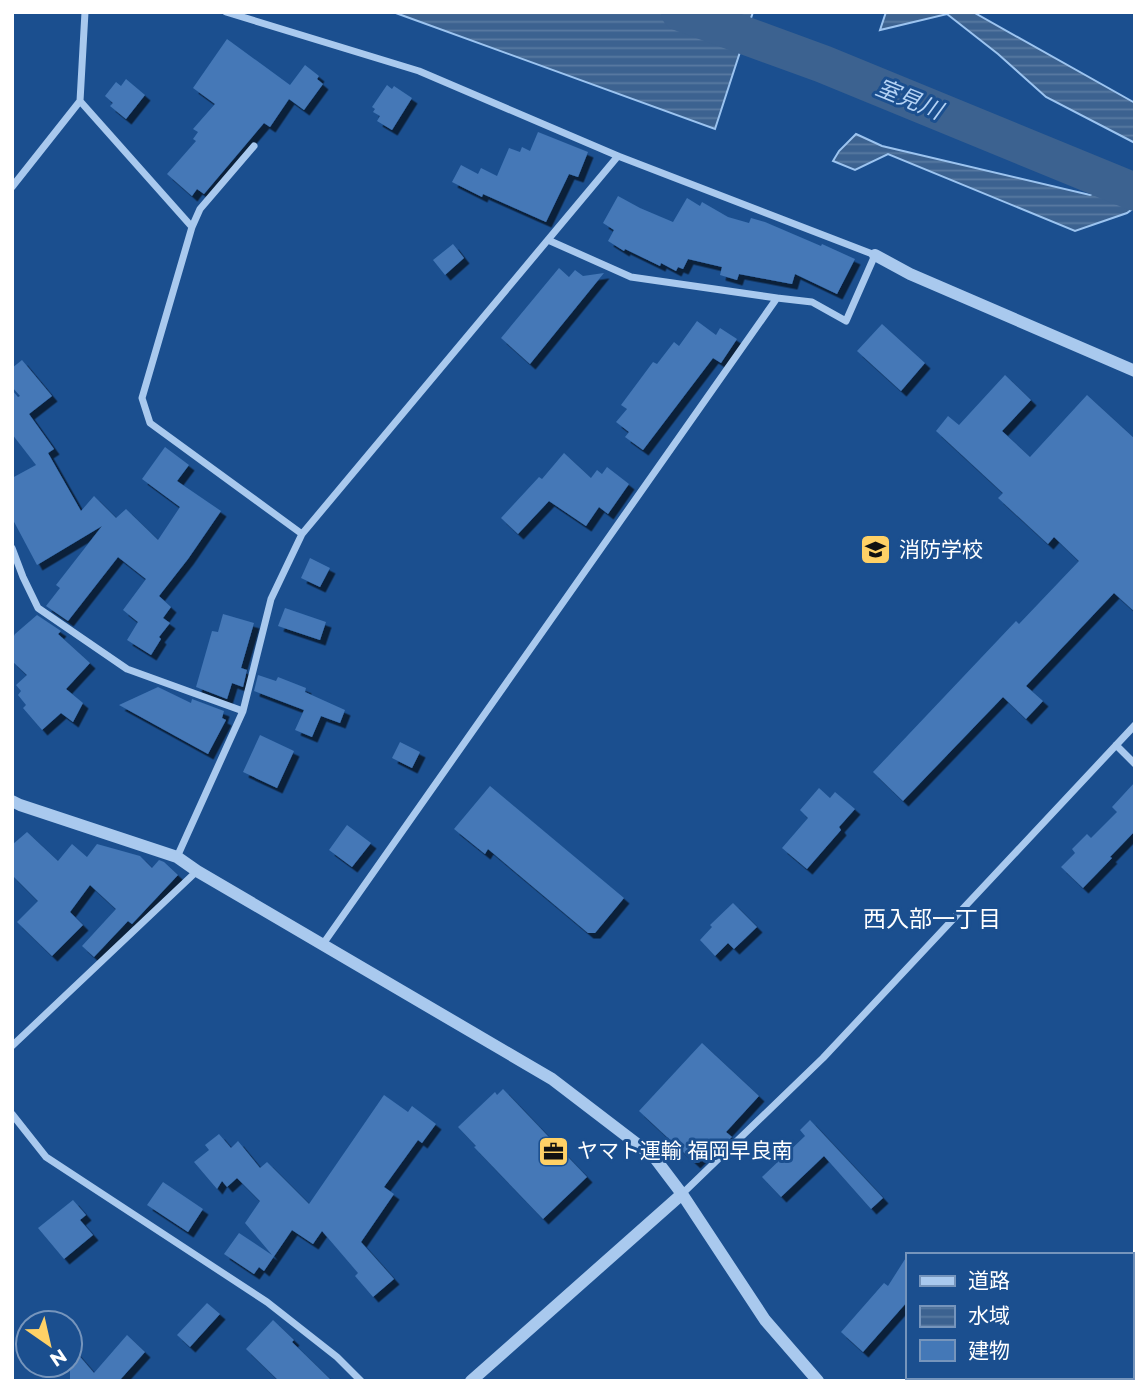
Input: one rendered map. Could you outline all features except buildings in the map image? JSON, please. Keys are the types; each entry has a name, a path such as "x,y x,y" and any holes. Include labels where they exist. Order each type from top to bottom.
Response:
{"street":[{"path":"12,187 80,101 85,12"},
{"path":"226,12 418,71 618,156 876,256 910,274 1135,372"},
{"path":"80,101 192,227"},
{"path":"254,146 200,209 192,227 142,398 150,424 302,534"},
{"path":"177,857 243,711 271,599 302,534 618,156"},
{"path":"548,240 631,277 813,302 846,321 876,256"},
{"path":"323,944 777,298"},
{"path":"12,548 38,608 127,669 243,711"},
{"path":"471,1381 682,1194 823,1058 1135,725"},
{"path":"1116,745 1135,764"},
{"path":"12,801 177,857 552,1079 654,1157 682,1194 765,1320 818,1381"},
{"path":"12,1046 197,871"},
{"path":"12,1114 46,1157 267,1302 337,1357 360,1381"}],"water":[{"path":"393,12 753,12 715,129"},
{"path":"886,12 973,12 1135,103 1135,143 1046,97 998,54 947,14 880,30"},
{"path":"856,134 882,146 1090,195 1135,176 1135,207 1127,213 1075,231 888,154 855,170 833,161"}],"waterway":[{"name":"室見川","path":"680,12 823,64 1135,192"}],"place":[{"name":"消防学校","path":"876,550"},
{"name":"ヤマト運輸 福岡早良南","path":"554,1151"}],"district":[{"name":"西入部一丁目","path":"932,919"}]}
